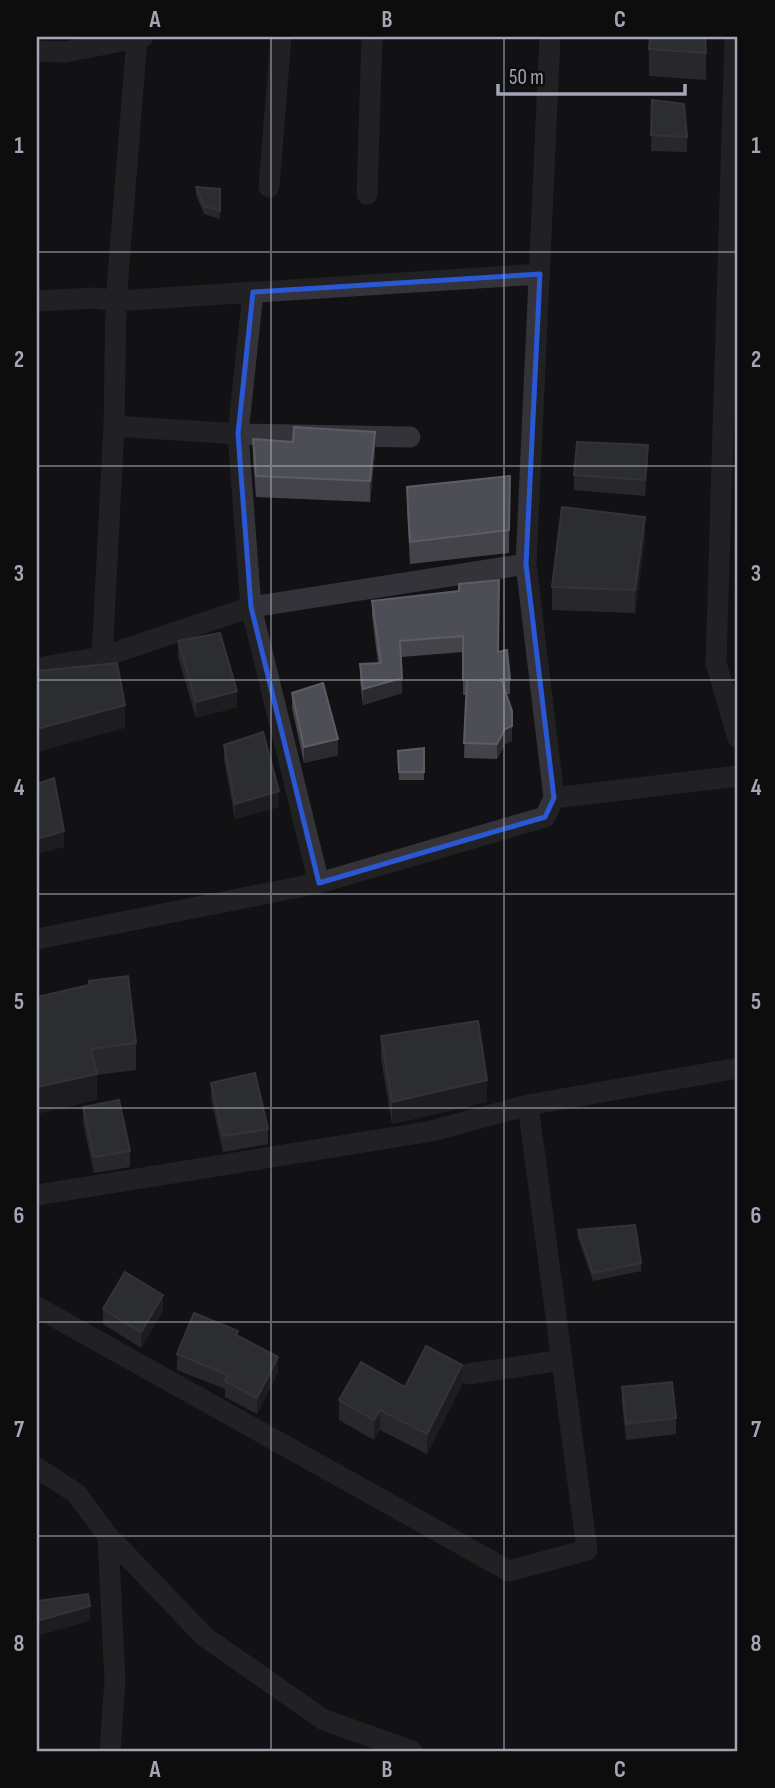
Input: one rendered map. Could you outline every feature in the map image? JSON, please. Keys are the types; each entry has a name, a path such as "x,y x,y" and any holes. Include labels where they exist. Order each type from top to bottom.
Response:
{"street":[{"path":"269,187 281,37"},
{"path":"367,194 372,37"},
{"path":"37,939 319,883 545,817 554,798 526,564 550,37"},
{"path":"735,37 716,663 738,738"},
{"path":"37,51 65,51 140,38 116,301 114,426 102,657"},
{"path":"37,301 95,298 116,301 540,274"},
{"path":"253,292 238,434 251,607 319,883"},
{"path":"114,426 238,434 410,437"},
{"path":"37,668 102,657 251,607 526,564"},
{"path":"554,798 738,776"},
{"path":"37,1195 432,1131 528,1105 738,1068"},
{"path":"37,1307 509,1572 587,1550 528,1105"},
{"path":"468,1374 562,1360"},
{"path":"37,1468 76,1493 108,1536 205,1637 324,1720 412,1751"},
{"path":"108,1536 115,1681 110,1751"}],"highlighted area":[{"path":"540,274 526,564 554,798 545,817 319,883 251,607 238,434 253,292"}],"building":[{"path":"650,37 705,37 706,53 649,49"},
{"path":"652,100 684,104 687,137 651,135"},
{"path":"196,187 220,189 220,211 204,206"},
{"path":"294,427 375,432 370,481 256,476 253,439 293,442"},
{"path":"577,442 648,445 645,480 574,475"},
{"path":"510,476 509,530 410,542 407,487"},
{"path":"562,507 645,517 635,590 552,587"},
{"path":"499,580 498,652 507,650 510,679 501,679 512,711 512,726 505,729 497,744 464,743 467,680 463,680 463,636 400,641 402,678 363,689 360,664 381,663 372,601 459,591 459,584"},
{"path":"220,633 237,691 196,702 178,641"},
{"path":"117,663 125,705 37,729 37,671"},
{"path":"323,683 338,739 304,747 292,693"},
{"path":"263,732 279,791 235,804 224,745"},
{"path":"424,748 424,772 399,772 398,751"},
{"path":"54,778 64,831 37,839 37,784"},
{"path":"128,976 136,1043 91,1049 97,1074 37,1087 37,997 89,985 89,981"},
{"path":"478,1021 487,1080 392,1102 381,1036"},
{"path":"255,1073 268,1129 223,1136 211,1083"},
{"path":"119,1100 130,1151 94,1157 83,1107"},
{"path":"635,1225 641,1263 593,1273 578,1230"},
{"path":"125,1272 163,1295 141,1332 103,1309"},
{"path":"194,1313 238,1331 236,1335 278,1357 257,1398 225,1381 228,1375 177,1354"},
{"path":"426,1346 462,1365 427,1434 380,1410 374,1420 339,1400 361,1362 405,1387"},
{"path":"672,1382 676,1418 626,1424 622,1387"},
{"path":"88,1594 90,1606 37,1621 37,1601"}]}
